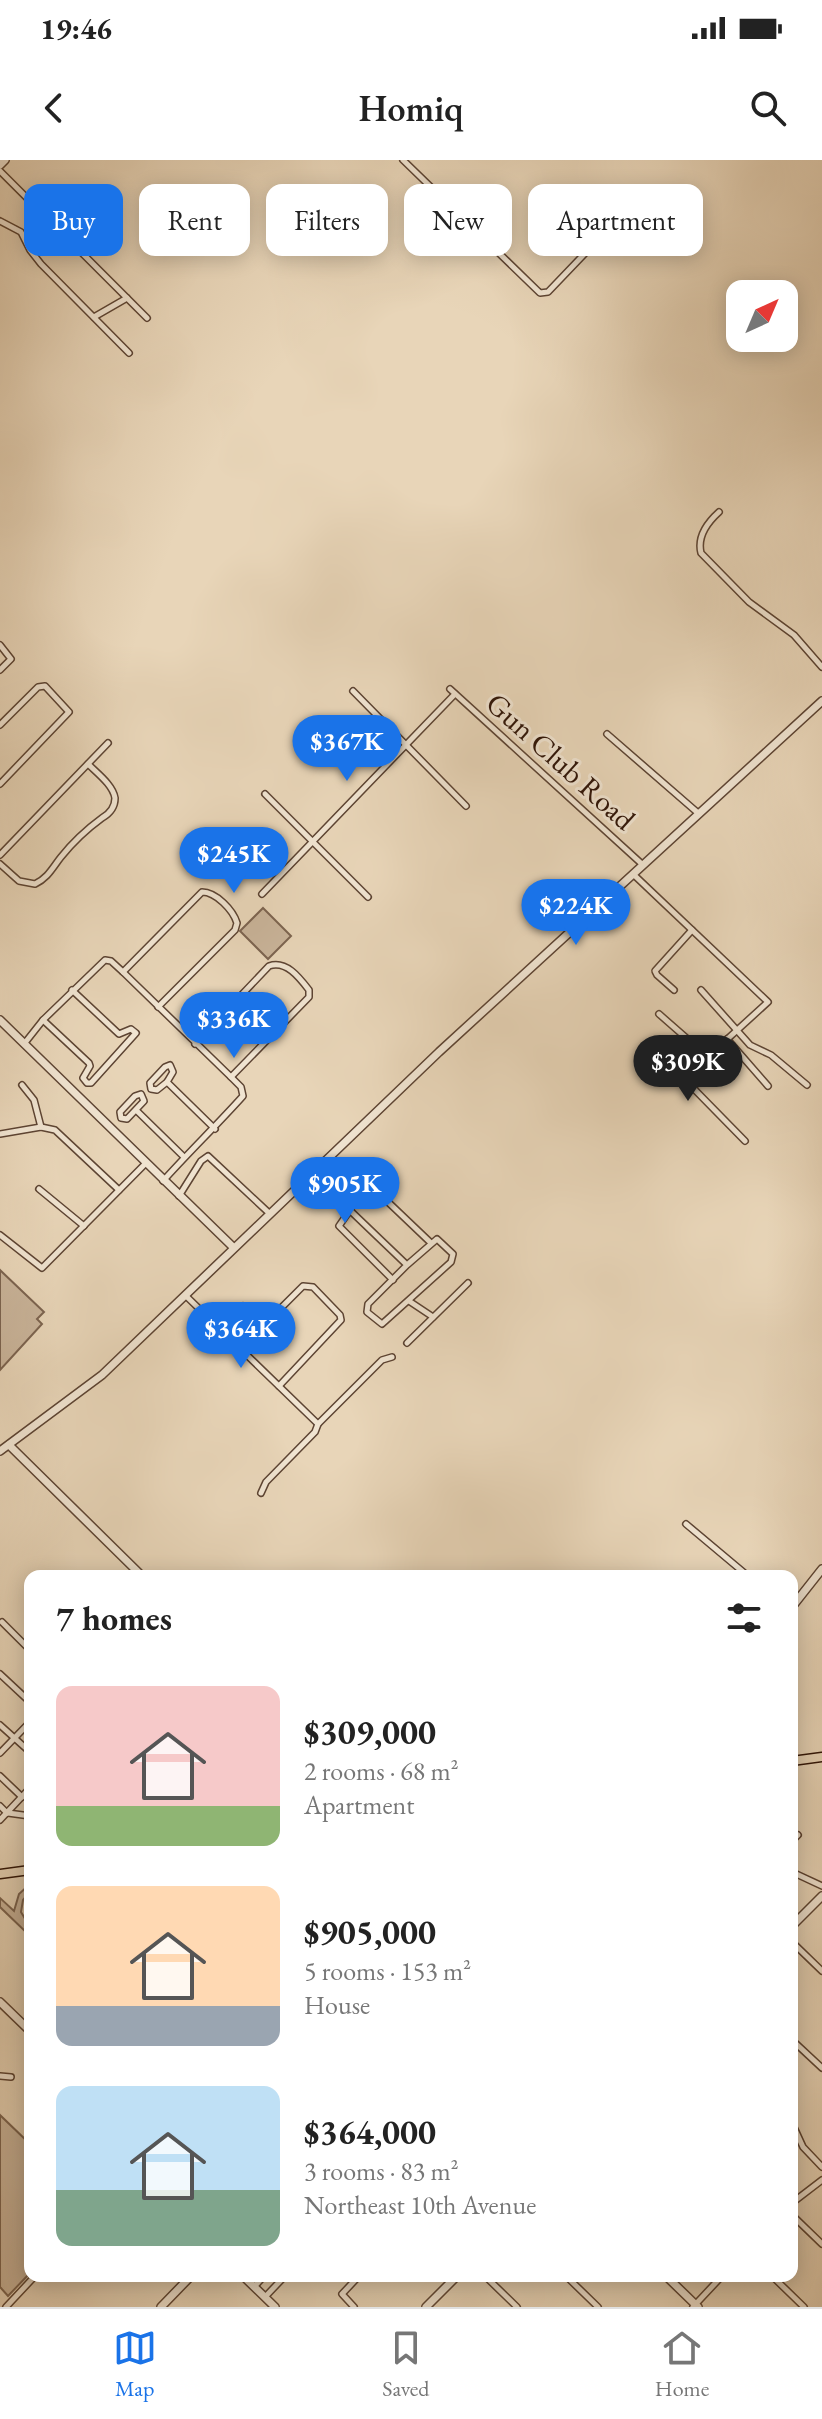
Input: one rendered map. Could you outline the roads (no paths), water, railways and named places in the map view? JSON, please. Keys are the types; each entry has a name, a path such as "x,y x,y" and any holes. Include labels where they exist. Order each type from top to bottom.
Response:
{"main road":[{"path":"798,1760 822,1757"},
{"path":"0,1874 24,1871"}],"street":[{"path":"0,165 5,160"},
{"path":"403,160 540,293 548,292 582,256"},
{"path":"0,171 24,195"},
{"path":"0,221 21,232 24,237"},
{"path":"35,256 129,353"},
{"path":"85,256 147,318"},
{"path":"94,317 127,298"},
{"path":"719,512 711,519 700,539 701,553 749,602 794,635 822,667"},
{"path":"0,645 11,659 0,670"},
{"path":"0,725 38,687 45,686 69,712 0,784"},
{"path":"353,691 466,806"},
{"name":"Gun Club Road","path":"405,745 452,691 643,865"},
{"path":"0,1451 102,1375 449,1043 822,701"},
{"path":"607,734 698,813"},
{"path":"0,855 108,743"},
{"path":"262,894 405,745"},
{"path":"0,864 19,881 35,884 48,874 84,833 107,815 112,808 114,795 88,764"},
{"path":"265,794 368,897"},
{"name":"Gun Club Road","path":"633,874 768,1002 708,1057"},
{"path":"123,972 202,892 213,894 234,915 237,923 235,930 158,1007"},
{"path":"674,990 655,971 692,930"},
{"path":"24,1044 43,1020 105,960 111,961 123,972 231,1077 243,1091 243,1096 163,1181"},
{"path":"195,1044 269,966 274,963 285,965 309,990 309,997 231,1077"},
{"path":"43,1020 89,1063 83,1078 91,1083 136,1033 131,1029 119,1034 72,990"},
{"path":"701,990 750,1045 771,1055 807,1085"},
{"path":"659,1014 708,1057 694,1072 692,1084 721,1119 745,1141"},
{"path":"0,1020 233,1247"},
{"path":"727,1039 768,1086"},
{"path":"168,1065 174,1070 167,1082 155,1090 149,1085 168,1065"},
{"path":"167,1082 215,1129"},
{"path":"22,1085 34,1100 41,1127"},
{"path":"139,1094 144,1099 137,1111 127,1119 120,1116 120,1112 139,1094"},
{"path":"137,1111 184,1157"},
{"path":"0,1134 41,1127 55,1130 119,1190"},
{"path":"179,1196 201,1161 208,1156 269,1213"},
{"path":"0,1235 42,1268 146,1163"},
{"path":"330,1190 357,1172 369,1173 388,1202 431,1243"},
{"path":"312,1174 407,1265"},
{"path":"39,1189 84,1226"},
{"path":"350,1210 339,1226 393,1280"},
{"path":"434,1239 441,1240 454,1259 382,1324 370,1316 368,1304 407,1265 434,1239"},
{"path":"407,1343 468,1283"},
{"path":"240,1349 303,1286 313,1287 340,1315 341,1320 279,1386"},
{"path":"185,1294 318,1424"},
{"path":"409,1301 433,1317"},
{"path":"261,1493 266,1482 315,1432 318,1424 382,1360 392,1357"},
{"path":"9,1445 136,1570"},
{"path":"686,1524 741,1570"},
{"path":"798,1599 822,1569"},
{"path":"2,1622 24,1644"},
{"path":"0,1674 24,1696"},
{"path":"0,1725 24,1747"},
{"path":"0,1753 24,1728"},
{"path":"0,1776 22,1797"},
{"path":"0,1820 24,1795"},
{"path":"0,1806 7,1813 24,1815"},
{"path":"798,1875 822,1886"},
{"path":"798,1920 822,1896"},
{"path":"798,1948 822,1971"},
{"path":"0,2002 24,2025"},
{"path":"798,2046 822,2068"},
{"path":"0,2076 11,2077"},
{"path":"798,2136 803,2147 822,2167"},
{"path":"798,2198 822,2180"},
{"path":"798,2221 822,2244"},
{"path":"6,2307 29,2282"},
{"path":"161,2307 185,2282"},
{"path":"249,2282 275,2307"},
{"path":"254,2287 259,2282"},
{"path":"265,2297 279,2282"},
{"path":"353,2282 342,2294 354,2307"},
{"path":"431,2305 452,2282"},
{"path":"491,2282 517,2307"},
{"path":"572,2282 598,2307"},
{"path":"672,2282 695,2306 717,2282"},
{"path":"778,2282 804,2307"},
{"path":"585,2307 591,2301"}]}
